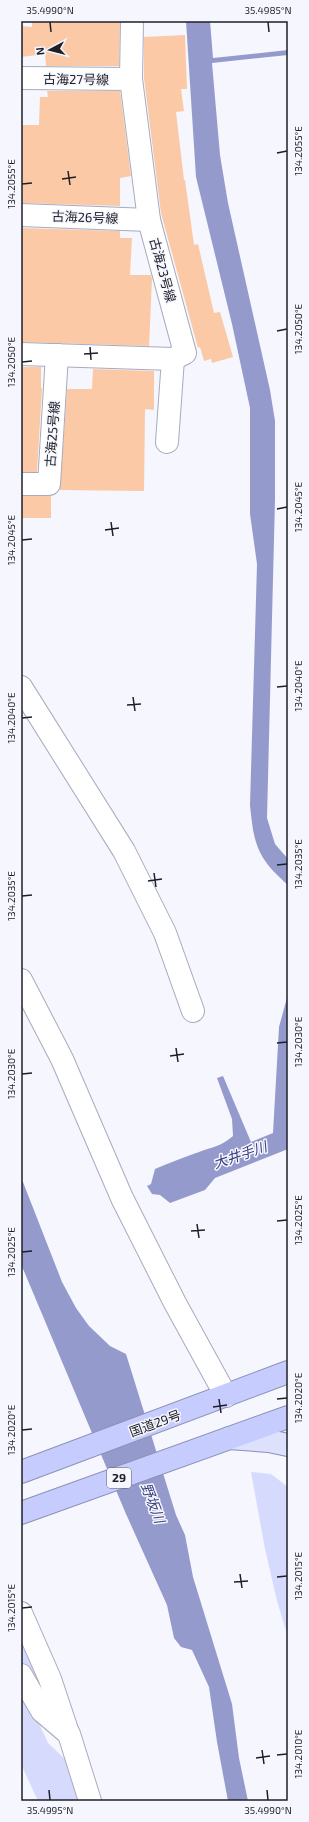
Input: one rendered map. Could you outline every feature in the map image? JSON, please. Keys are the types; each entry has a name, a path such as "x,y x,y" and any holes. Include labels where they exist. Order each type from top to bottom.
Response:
{"highway":[{"name":"国道29号","path":"21,1472 288,1372"},
{"name":"29","path":"21,1513 288,1417"}],"main road":[{"path":"223,1441 268,1441 288,1445"}],"street":[{"name":"古海23号線","path":"132,21 131,79 149,220 186,353 173,359"},
{"name":"古海27号線","path":"21,78 131,79"},
{"name":"古海26号線","path":"21,215 149,220"},
{"path":"21,354 173,359 167,442"},
{"name":"古海25号線","path":"21,484 49,484 57,355"},
{"path":"21,687 124,851 165,933 193,1011"},
{"path":"21,980 62,1059 122,1198 175,1303 226,1396"},
{"path":"21,1613 50,1679 90,1801"},
{"path":"21,1675 42,1711 68,1734"}],"shaded area":[{"path":"251,1472 271,1474 288,1487 288,1637 277,1601 265,1549"},
{"path":"21,1636 49,1703 48,1705 21,1660"},
{"path":"21,1693 34,1713 48,1743 69,1763 81,1801 38,1801 21,1764"}],"water":[{"path":"186,21 210,21 213,58 288,50 288,55 212,63 220,155 228,203 270,390 275,421 275,499 267,818 275,844 288,859 288,885 263,858 253,831 250,805 257,564 250,514 250,408 232,324 196,177"},
{"name":"大井手川","path":"288,994 288,1149 215,1178 205,1190 170,1203 160,1195 152,1194 147,1186 151,1184 155,1169 217,1146 233,1136 232,1119 217,1078 223,1076 251,1142 273,1133 279,1027"},
{"name":"野坂川","path":"21,1177 62,1282 76,1308 89,1326 110,1346 126,1354 176,1515 185,1535 193,1577 232,1704 239,1758 248,1801 228,1801 209,1687 192,1650 181,1647 174,1638 167,1605 126,1514 21,1264"}],"building":[{"path":"32,21 120,21 119,66 46,66 45,54 21,57 21,26 32,27"},
{"path":"185,35 187,89 181,89 184,111 176,112 184,180 194,245 198,244 214,313 220,312 233,357 212,363 211,359 204,361 200,347 198,348 161,213 144,78 144,37"},
{"path":"47,91 120,91 131,176 120,178 120,206 21,203 21,125 39,125 40,97 48,97"},
{"path":"21,228 120,231 120,238 132,238 130,275 151,275 152,279 149,346 21,342"},
{"path":"21,367 41,367 42,388 37,472 21,472"},
{"path":"93,369 154,371 154,410 145,409 144,491 60,490 67,389 92,389"},
{"path":"21,496 51,496 51,518 21,518"}]}
